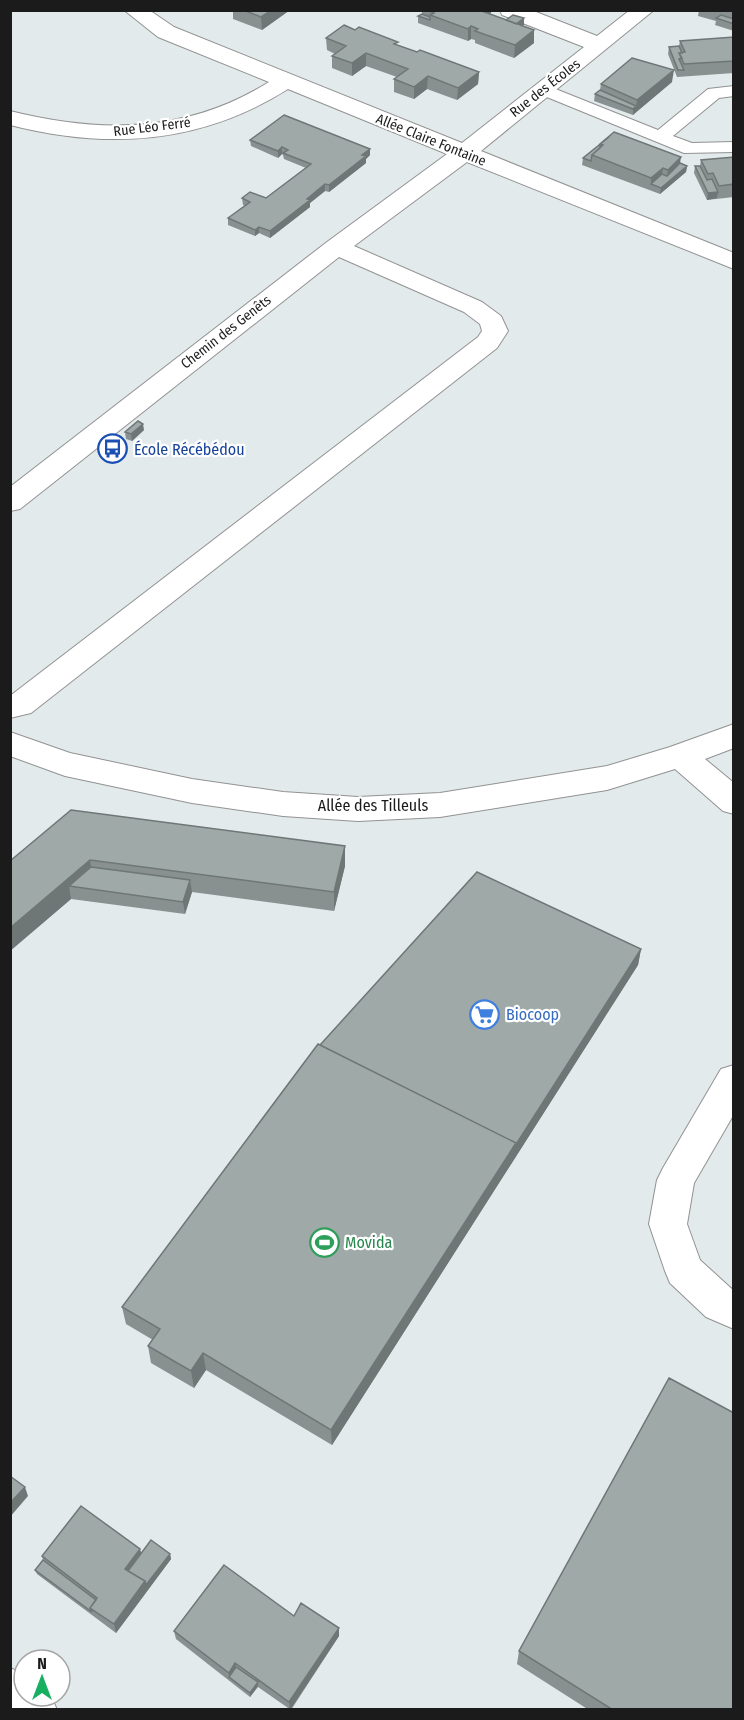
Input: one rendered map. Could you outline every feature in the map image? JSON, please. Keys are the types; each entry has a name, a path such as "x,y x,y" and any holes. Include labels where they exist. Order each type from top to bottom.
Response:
{"street":[{"name":"Allée Claire Fontaine","path":"134,10 166,32 286,81 454,159 734,262"},
{"path":"510,10 600,45"},
{"name":"Rue des Écoles","path":"454,159 644,10"},
{"name":"Rue Léo Ferré","path":"10,118 77,132 126,134 183,126 239,108 258,100 286,81"},
{"name":"Chemin des Genêts","path":"10,502 189,360 454,159"},
{"path":"10,707 20,705 488,342 495,331 492,321 473,307 336,247"},
{"name":"Allée des Tilleuls","path":"10,743 64,764 192,791 283,804 358,809 440,805 607,778 680,756 734,735"},
{"path":"680,756 734,802"},
{"path":"734,1080 676,1180 668,1224 684,1271 720,1304 734,1311"},
{"path":"10,1690 35,1710"}],"lane":[{"path":"543,89 658,138 690,149 734,147"},
{"path":"658,138 714,93 734,91"}],"building":[{"path":"243,10 272,10 261,17"},
{"path":"428,10 479,10 534,30 515,45 475,31 478,29 471,26 468,29 430,15 434,13"},
{"path":"422,14 430,17 430,20 418,16"},
{"path":"513,15 524,18 516,24 506,20"},
{"path":"721,15 734,19 734,24 716,18"},
{"path":"344,25 355,30 359,27 398,42 394,44 417,52 420,50 479,72 458,88 428,76 414,87 394,79 408,69 366,53 352,63 332,56 346,46 326,38"},
{"path":"734,37 734,61 684,64 679,53 685,52 680,41"},
{"path":"679,46 682,58 679,59 684,70 678,70 669,47"},
{"path":"632,58 674,70 637,100 601,84"},
{"path":"600,90 636,106 633,109 595,94"},
{"path":"284,115 370,149 362,155 366,156 329,185 325,184 307,199 310,200 270,231 259,227 255,230 228,218 250,202 242,198 250,192 266,198 311,164 283,153 288,150 282,147 278,151 250,140"},
{"path":"614,132 681,157 668,170 663,168 651,178 592,155 603,145 600,144"},
{"path":"600,144 600,148 592,155 591,161 583,158"},
{"path":"734,157 734,184 719,186 713,173 708,174 701,160"},
{"path":"680,163 687,166 661,188 651,184 662,174 667,176"},
{"path":"695,166 700,166 707,180 712,179 718,192 708,193"},
{"path":"138,421 143,424 131,434 125,432"},
{"path":"71,810 345,846 334,892 90,860 10,928 10,861"},
{"path":"91,867 190,880 183,902 69,886"},
{"name":"Biocoop","path":"477,872 641,949 515,1146 516,1143 320,1045"},
{"name":"Movida","path":"318,1044 516,1143 331,1430 203,1353 191,1371 148,1346 160,1329 122,1307"},
{"path":"669,1378 734,1413 734,1710 613,1710 519,1651"},
{"path":"10,1476 25,1487 10,1503"},
{"path":"81,1506 140,1549 125,1569 145,1581 114,1624 90,1608 97,1598 42,1556"},
{"path":"151,1540 170,1554 146,1585 145,1581 128,1571"},
{"path":"43,1560 96,1600 90,1608 92,1612 35,1570"},
{"path":"224,1565 294,1616 301,1603 339,1628 289,1702 235,1663 229,1673 174,1631"},
{"path":"236,1667 258,1682 250,1693 229,1677"}],"place":[{"name":"École Récébédou","path":"113,449"},
{"name":"Biocoop","path":"485,1014"},
{"name":"Movida","path":"324,1242"}]}
